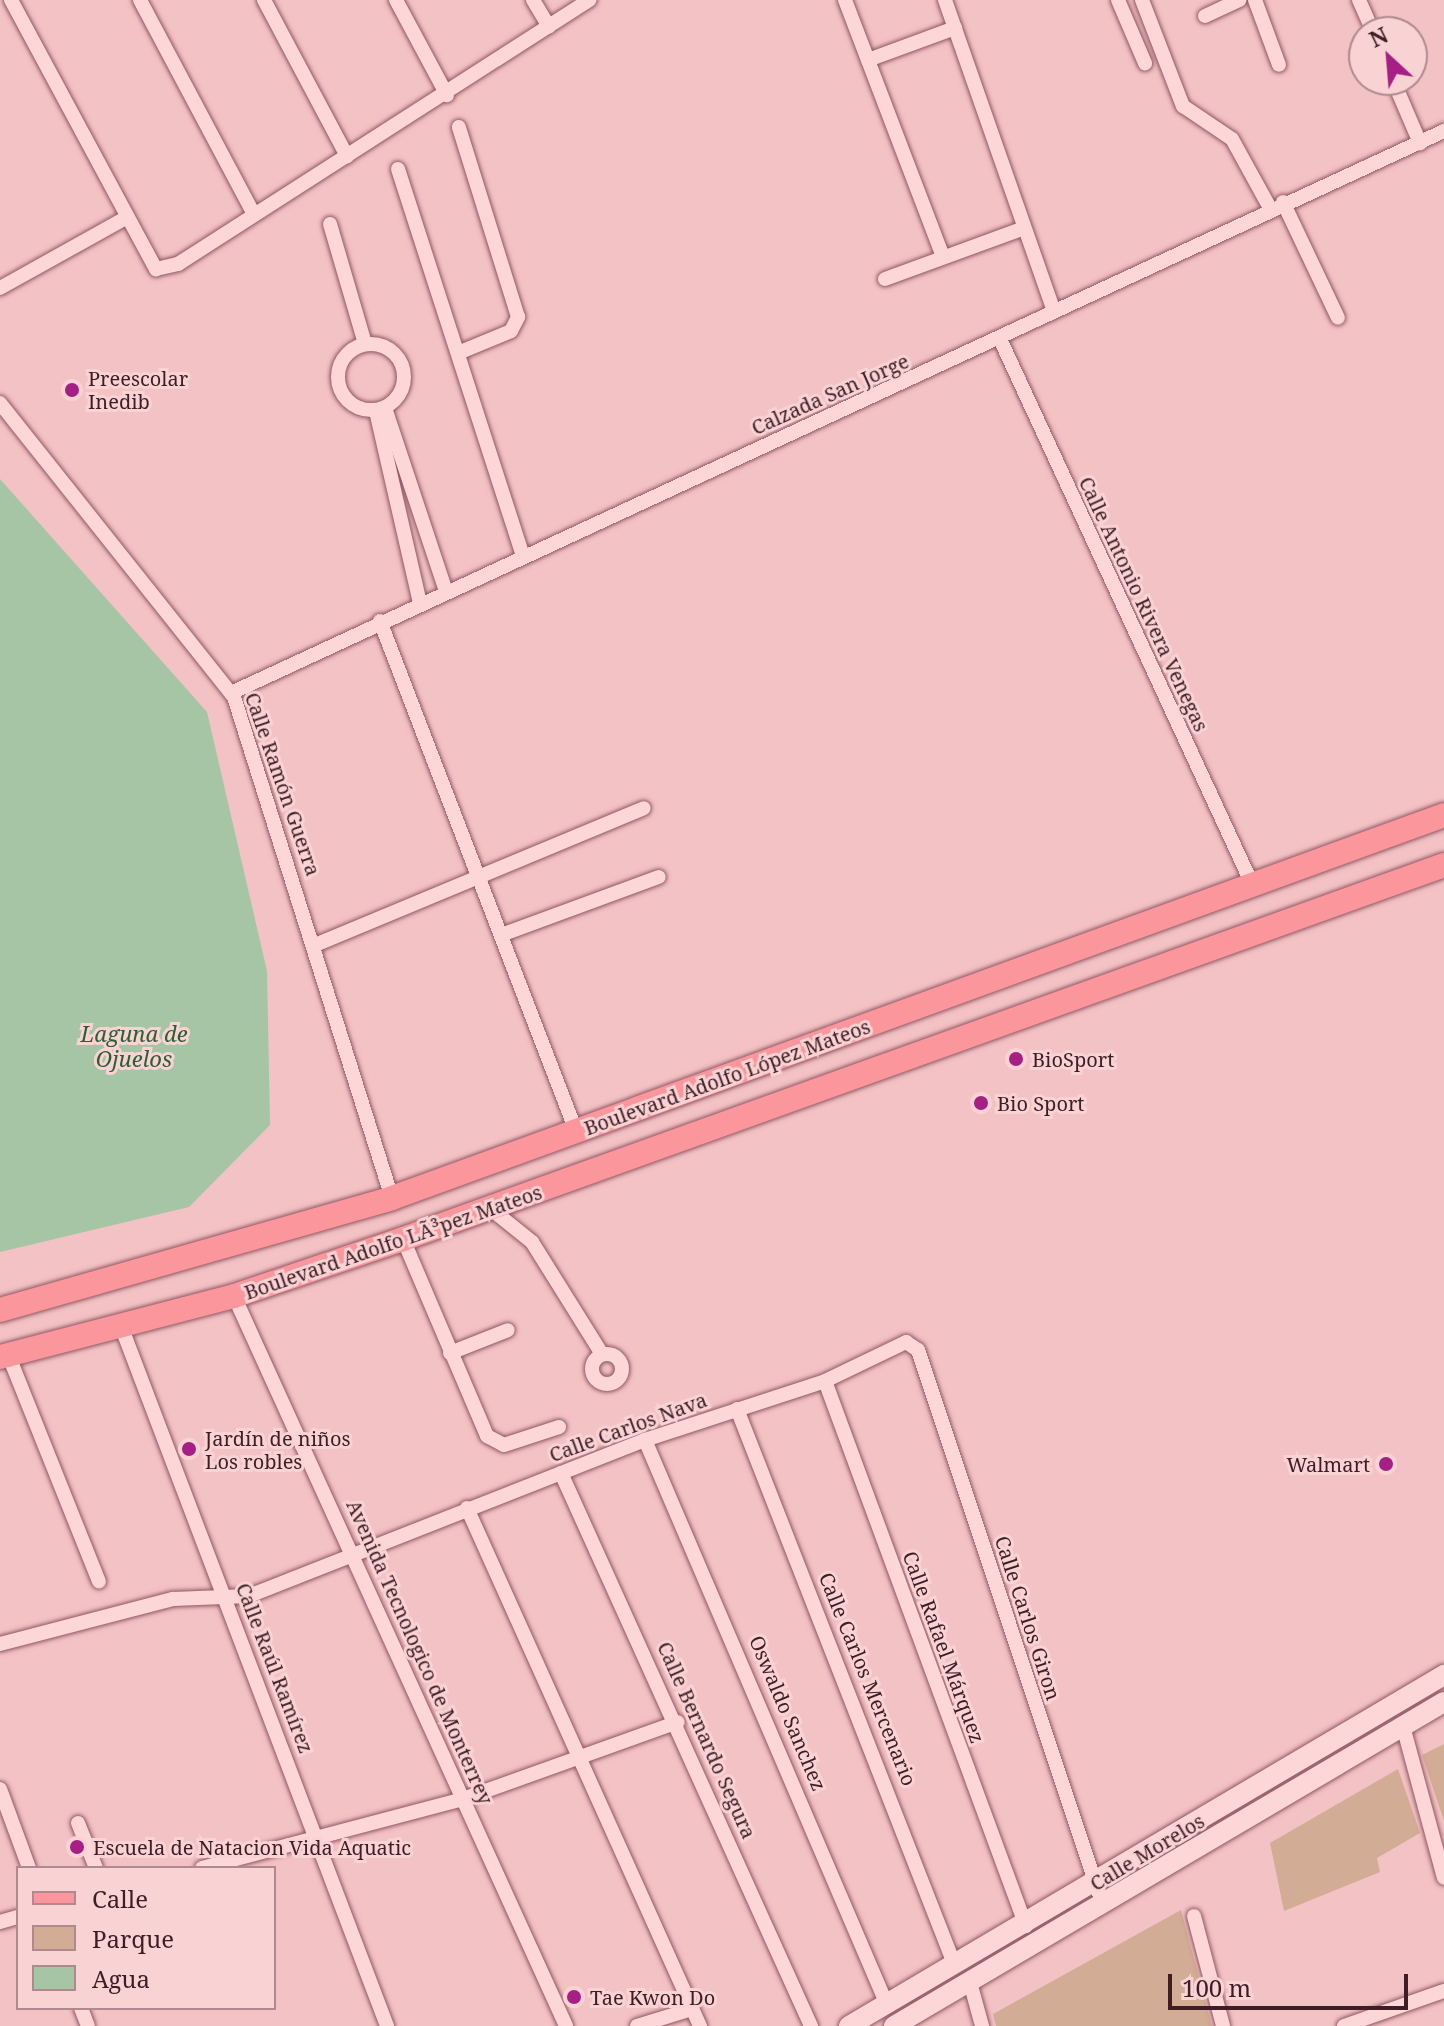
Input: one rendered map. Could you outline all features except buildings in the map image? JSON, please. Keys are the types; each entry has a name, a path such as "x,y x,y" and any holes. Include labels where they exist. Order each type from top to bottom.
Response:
{"main road":[{"name":"Boulevard Adolfo López Mateos","path":"0,1310 392,1198 1444,815"},
{"name":"Boulevard Adolfo LÃ³pez Mateos","path":"121,1326 234,1296 491,1209 1444,865"},
{"path":"4,1356 121,1326"},
{"name":"Calle Morelos","path":"849,2026 1026,1926 1444,1675"},
{"name":"Calle Morelos","path":"894,2026 1444,1702"}],"street":[{"path":"11,0 156,269 178,264 447,95 590,0"},
{"path":"140,0 254,214"},
{"path":"264,0 347,156"},
{"path":"396,0 447,95"},
{"path":"533,0 549,27"},
{"path":"845,0 943,257"},
{"path":"945,0 1054,312"},
{"path":"1118,0 1145,63"},
{"path":"1142,0 1183,106 1232,139 1276,205 1338,318"},
{"path":"1205,16 1239,0"},
{"path":"1255,0 1279,65"},
{"path":"868,60 955,28"},
{"path":"1400,96 1420,143"},
{"path":"458,353 511,331 518,317 459,127"},
{"name":"Calzada San Jorge","path":"231,693 380,621 1000,339 1276,205 1444,131"},
{"path":"398,169 523,556"},
{"path":"0,288 126,218"},
{"path":"330,224 365,344"},
{"path":"885,279 1024,228"},
{"name":"Calle Antonio Rivera Venegas","path":"1000,339 1253,886"},
{"path":"365,344 386,347 405,372 401,393 381,409 354,406 339,389 345,355 365,344"},
{"name":"Calle Ramón Guerra","path":"0,403 231,693 315,945 392,1198"},
{"path":"381,409 446,591"},
{"path":"381,409 420,603"},
{"path":"380,621 576,1131"},
{"path":"315,945 644,808"},
{"path":"501,935 659,877"},
{"path":"491,1209 532,1242 602,1354"},
{"path":"403,1239 450,1353 494,1443 559,1427"},
{"name":"Avenida Tecnologico de Monterrey","path":"234,1296 355,1552 566,2026"},
{"name":"Calle Raúl Ramírez","path":"121,1326 320,1836 387,2026"},
{"path":"450,1353 508,1330"},
{"name":"Calle Carlos Nava","path":"0,1644 173,1599 249,1596 645,1440 825,1381 900,1342 913,1344"},
{"name":"Calle Carlos Giron","path":"913,1344 1103,1905"},
{"path":"4,1356 99,1582"},
{"name":"Calle Rafael Márquez","path":"825,1381 1026,1926"},
{"name":"Calle Carlos Mercenario","path":"737,1409 908,1832 955,1966"},
{"name":"Oswaldo Sanchez","path":"645,1440 887,2005"},
{"name":"Calle Bernardo Segura","path":"561,1473 678,1722 811,2026"},
{"path":"467,1508 582,1757 700,2026"},
{"path":"209,1866 463,1799 678,1722"},
{"path":"1403,1726 1444,1878"},
{"path":"0,1789 28,1866"},
{"path":"78,1823 95,1866"},
{"path":"1194,1916 1223,2026"},
{"path":"970,1982 982,2026"},
{"path":"1344,2026 1444,1991"},
{"path":"637,2026 692,2009"}],"green space":[{"path":"1444,1744 1444,1821 1422,1755"},
{"path":"1398,1769 1420,1833 1377,1858 1380,1872 1284,1911 1270,1843"},
{"path":"1181,1910 1212,2026 996,2026 993,2014"}],"water":[{"name":"Laguna de Ojuelos","path":"0,479 207,712 267,971 270,1125 189,1207 0,1252"}],"place":[{"name":"Preescolar Inedib","path":"72,390"},
{"name":"BioSport","path":"1016,1059"},
{"name":"Bio Sport","path":"981,1103"},
{"name":"Jardín de niños Los robles","path":"189,1449"},
{"name":"Walmart","path":"1386,1464"},
{"name":"Escuela de Natacion Vida Aquatic","path":"77,1847"},
{"name":"Tae Kwon Do","path":"574,1997"}]}
